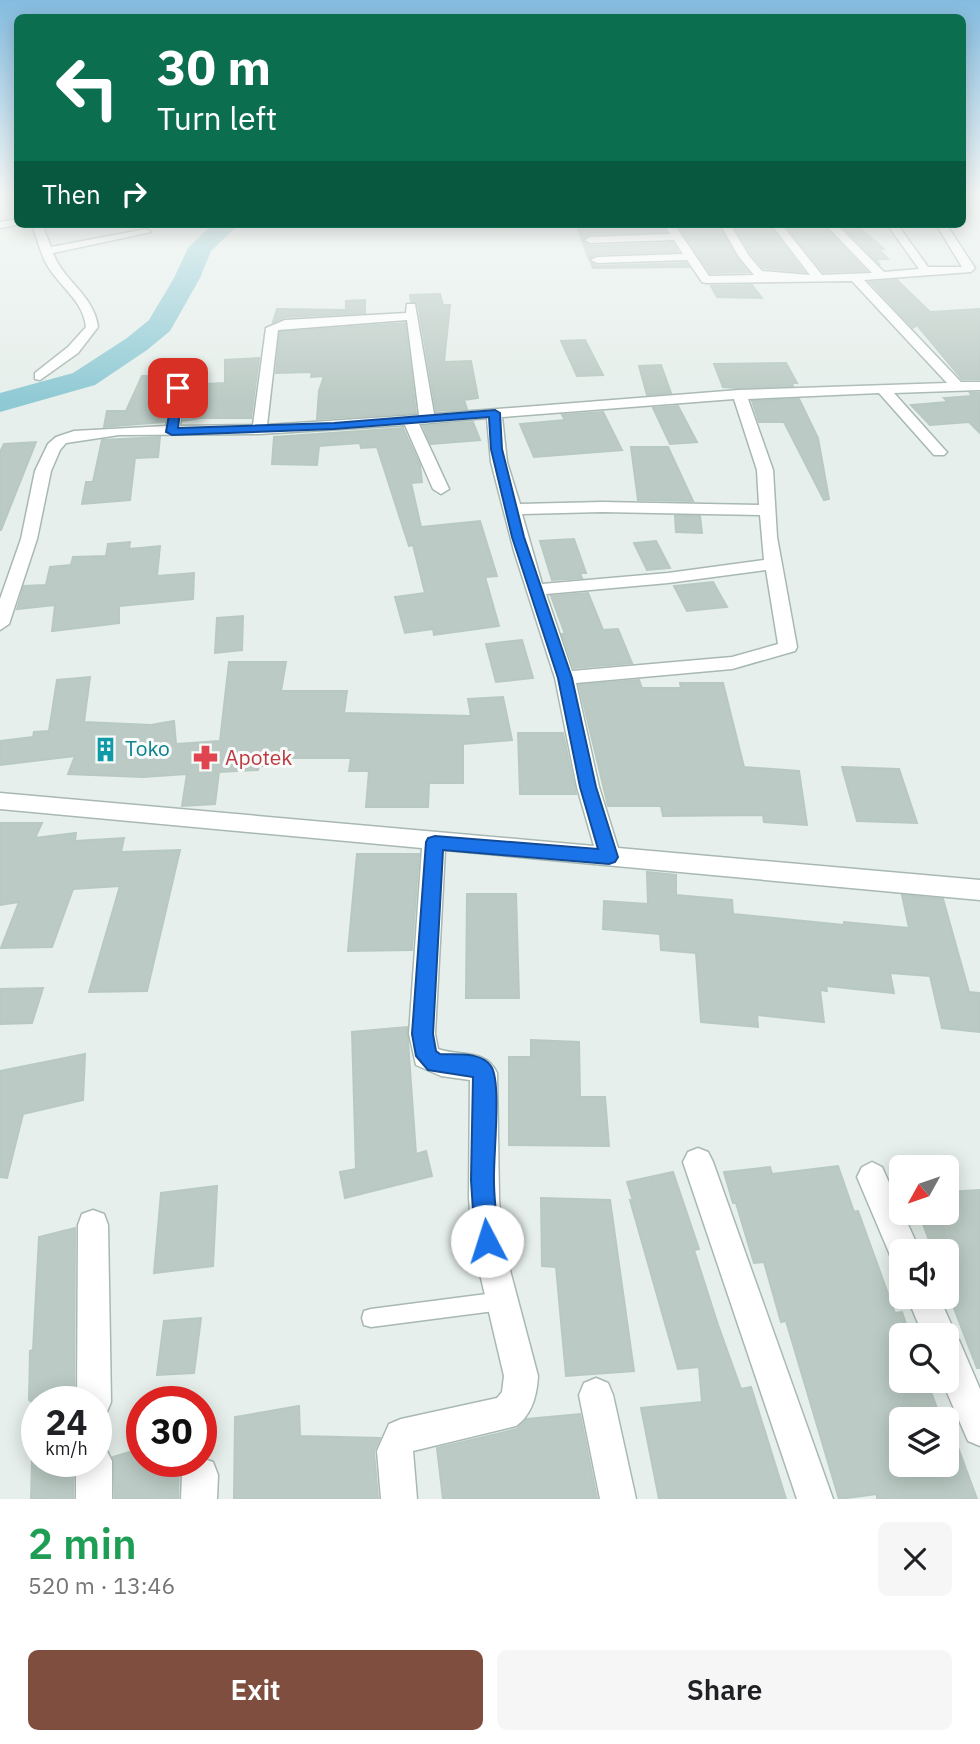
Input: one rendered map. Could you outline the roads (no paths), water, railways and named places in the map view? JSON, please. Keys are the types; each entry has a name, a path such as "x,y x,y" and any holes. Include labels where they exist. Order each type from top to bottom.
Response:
{"street":[{"path":"40,376 73,350 92,327 90,312 58,274 52,263"},
{"path":"694,263 706,279 963,271 969,268 966,263"},
{"path":"750,263 757,273 773,278"},
{"path":"807,263 818,277"},
{"path":"867,263 880,274"},
{"path":"920,263 929,272"},
{"path":"854,276 958,387"},
{"path":"259,430 265,401 272,328 285,324 411,312 427,418"},
{"path":"0,624 30,536 43,474 51,451 61,440 101,431 259,430 739,394 980,386"},
{"path":"172,432 178,388"},
{"path":"884,390 940,452"},
{"path":"565,678 732,663 788,647 773,564 766,510 765,470 755,434 739,394"},
{"path":"495,413 499,463 522,551 565,678 588,787 609,857"},
{"path":"410,419 419,447 434,470 441,489"},
{"path":"513,509 602,507 766,510"},
{"path":"536,590 668,578 773,564"},
{"path":"0,801 980,890"},
{"path":"399,1499 395,1451 401,1436 505,1415 514,1409 520,1394 521,1376 487,1241 484,1204 484,1073 475,1065 436,1063 426,1056 422,1034 435,842"},
{"path":"698,1162 815,1499"},
{"path":"872,1177 899,1239"},
{"path":"93,1225 94,1386"},
{"path":"959,1380 980,1429"},
{"path":"596,1395 618,1499"},
{"path":"94,1477 94,1499"}],"lane":[{"path":"370,1318 502,1301"}],"waterway":[{"path":"0,403 84,379 137,344 160,325 194,263"}],"place":[{"name":"Toko","path":"105,749"},
{"name":"Apotek","path":"205,758"}]}
